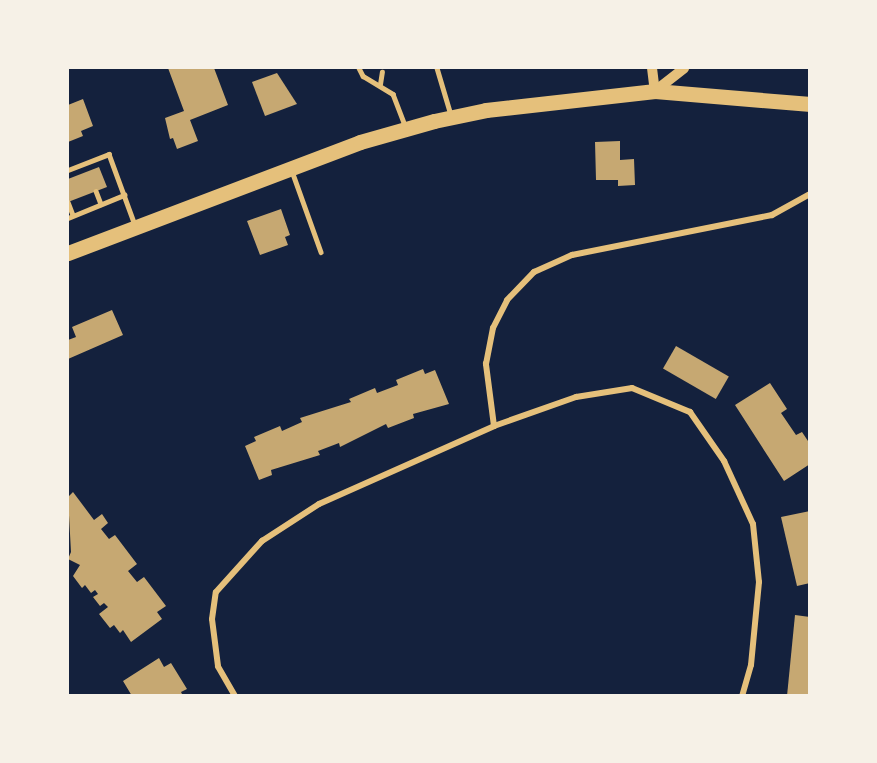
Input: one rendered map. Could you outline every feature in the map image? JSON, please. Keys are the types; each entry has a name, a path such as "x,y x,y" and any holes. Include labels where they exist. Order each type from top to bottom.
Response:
{"main road":[{"path":"68,253 135,225 360,142 451,117 654,91 810,104"}],"street":[{"path":"652,68 654,91"},
{"path":"654,91 684,68"},
{"path":"494,426 486,364 490,338 507,300 534,272 572,255 772,215 810,194"},
{"path":"235,696 218,666 212,620 216,592 262,541 319,504 494,426 576,397 632,388 690,412 724,460 753,524 759,582 751,665 742,696"}],"lane":[{"path":"359,68 363,76 380,84 393,94 406,129"},
{"path":"437,68 451,117"},
{"path":"380,84 382,72"},
{"path":"68,170 109,154 135,225"},
{"path":"85,163 88,171"},
{"path":"291,169 321,252"},
{"path":"96,191 101,204"},
{"path":"68,202 70,217 124,195"}],"building":[{"path":"168,68 214,68 228,105 190,120 198,141 177,149 173,138 170,139 165,118 184,111"},
{"path":"277,73 297,104 265,116 252,82"},
{"path":"83,99 93,126 81,131 83,136 68,142 68,105"},
{"path":"620,141 620,160 634,159 635,185 618,186 618,180 596,180 595,142"},
{"path":"99,167 107,187 68,202 68,179"},
{"path":"281,209 290,235 285,237 288,245 260,255 247,221"},
{"path":"112,310 123,335 68,359 68,340 76,337 72,327"},
{"path":"676,346 729,377 716,399 663,369"},
{"path":"423,369 425,374 435,370 449,404 413,414 414,418 388,428 386,424 340,447 339,443 318,451 320,455 271,470 272,475 259,480 245,446 256,441 254,437 280,426 282,431 302,422 300,418 351,402 349,399 375,388 377,393 398,385 396,380"},
{"path":"770,383 787,409 781,413 796,435 802,432 810,444 810,464 784,481 735,405"},
{"path":"73,492 94,520 102,514 108,523 101,529 109,539 115,535 137,564 128,571 137,582 144,577 166,606 157,612 162,619 131,642 123,630 120,633 114,625 110,628 99,614 108,607 104,603 100,606 93,597 98,594 95,590 91,593 85,585 82,588 73,576 80,565 68,559 71,552 68,497"},
{"path":"810,511 810,583 797,586 781,517"},
{"path":"795,615 810,617 810,696 787,696"},
{"path":"159,658 164,667 171,663 187,689 181,692 183,696 132,696 123,681"}]}
